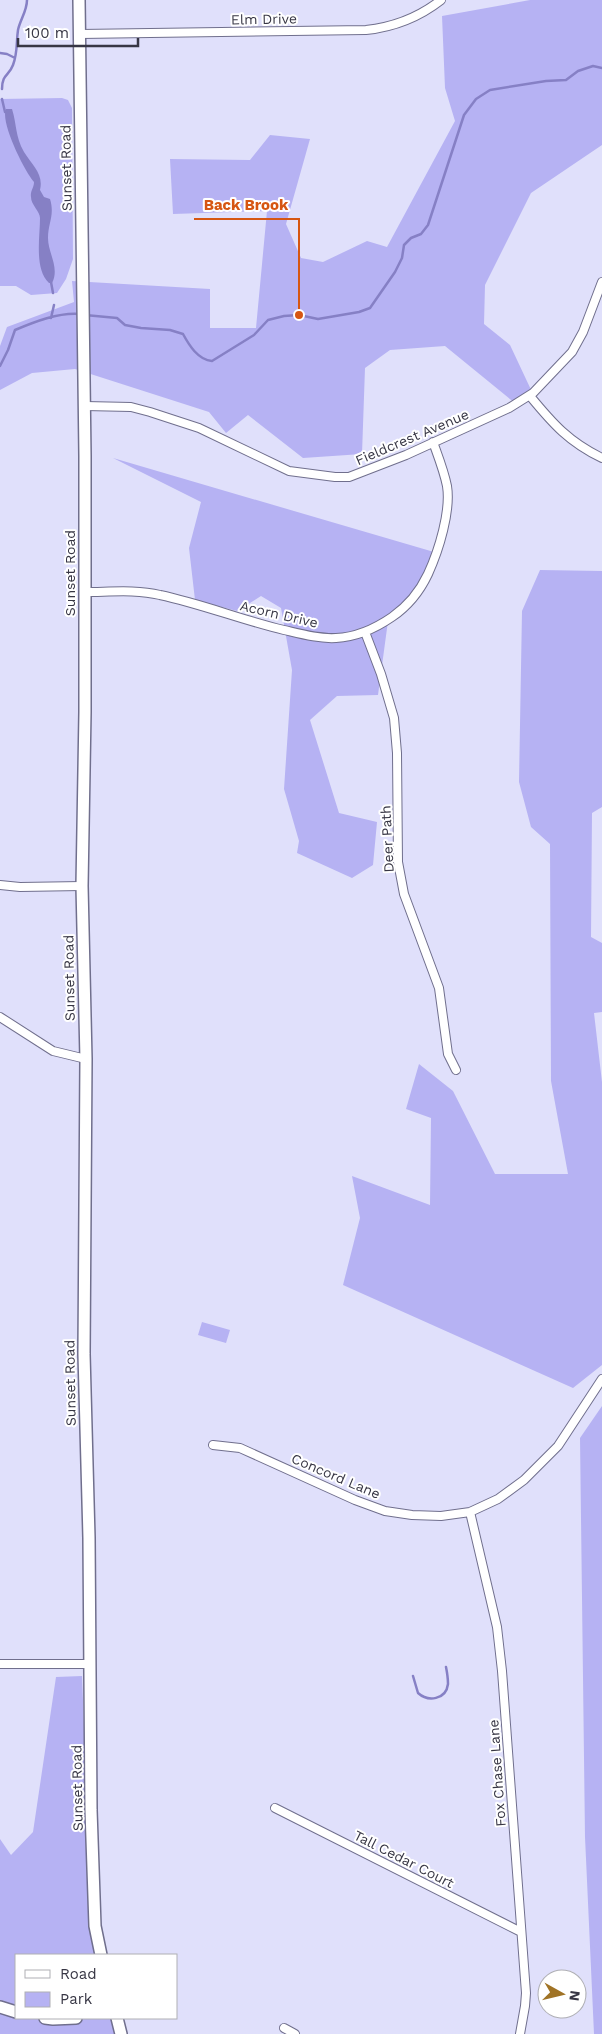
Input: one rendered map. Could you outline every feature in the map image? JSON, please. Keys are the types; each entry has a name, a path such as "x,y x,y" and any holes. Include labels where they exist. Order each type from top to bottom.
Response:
{"street":[{"name":"Sunset Road","path":"79,0 85,406 85,712 82,886 86,1059 84,1354 95,1926 100,1954"},
{"name":"Elm Drive","path":"80,34 366,30 405,21 418,15 440,0"},
{"name":"Fieldcrest Avenue","path":"85,406 131,407 150,412 199,428 289,471 335,477 350,476 433,442 509,408 530,396 572,352 583,332 602,282"},
{"path":"530,396 559,430 587,451 602,458"},
{"name":"Acorn Drive","path":"85,592 159,594 248,621 311,636 335,638 365,632 381,625 400,612 418,593 431,568 448,508 447,484 433,442"},
{"name":"Deer Path","path":"365,632 381,674 394,718 398,753 398,862 404,894 439,988 448,1054 456,1070"},
{"path":"0,885 20,888 82,886"},
{"path":"0,1017 54,1051 86,1059"},
{"name":"Concord Lane","path":"213,1446 240,1448 355,1500 385,1511 412,1515 441,1516 470,1512 498,1499 524,1480 558,1446 602,1379"},
{"name":"Fox Chase Lane","path":"470,1512 497,1628 501,1663 526,2006 520,2034"},
{"path":"0,1664 90,1664"},
{"name":"Tall Cedar Court","path":"275,1808 521,1932"},
{"path":"0,2007 15,2012"},
{"path":"117,2019 121,2034"},
{"path":"284,2028 295,2034"}],"green space":[{"path":"530,0 602,0 602,145 531,193 485,285 484,324 510,345 533,394 516,404 445,346 390,350 365,368 362,454 303,458 248,415 226,433 209,412 75,369 32,373 0,390 0,346 7,327 74,302 72,281 210,289 210,328 256,328 267,211 173,214 170,159 250,160 270,135 310,139 286,224 301,258 323,262 367,241 387,247 455,121 445,88 442,16"},
{"path":"62,98 68,100 72,108 73,259 66,279 57,293 31,295 16,286 0,286 0,99"},
{"path":"113,458 434,552 412,603 388,621 378,695 337,696 310,720 339,813 377,822 373,865 352,878 297,853 299,841 284,789 292,670 281,608 261,596 237,611 195,600 189,548 201,502"},
{"path":"540,570 602,571 602,807 592,813 591,937 602,943 602,1012 594,1013 602,1082 602,1365 573,1388 343,1285 360,1218 352,1176 430,1205 431,1118 406,1109 419,1064 453,1091 495,1174 568,1174 551,1081 550,844 531,827 519,782 522,611"},
{"path":"202,1322 230,1330 226,1343 198,1335"},
{"path":"602,1406 602,2034 594,2034 585,1837 580,1438"},
{"path":"82,1676 92,1922 100,1954 15,1954 15,2019 115,2019 120,2034 0,2034 0,1839 11,1855 33,1832 56,1677"}],"shaded area":[{"path":"6,109 12,109 21,146 39,174 40,190 44,197 50,199 52,214 48,238 55,272 52,283 49,283 41,270 40,218 31,200 34,182 19,157 10,135 6,124"}],"waterway":[{"path":"2,89 3,80 15,60 18,30 27,0"},
{"path":"0,53 15,58"},
{"path":"85,315 117,318 125,325 170,330 183,334 198,355 212,361 254,335 268,320 299,315 318,319 359,312 370,308 395,272 402,258 404,245 411,238 421,234 428,225 464,115 476,99 490,90 546,81 566,80 578,71 593,66 602,68"},
{"path":"2,99 5,112"},
{"path":"51,282 53,293"},
{"path":"51,318 54,305"},
{"path":"0,366 15,330 55,316 80,314"},
{"path":"413,1676 418,1693 427,1698 436,1698 447,1689 446,1667"}],"place":[{"name":"Back Brook","path":"299,315"}]}
